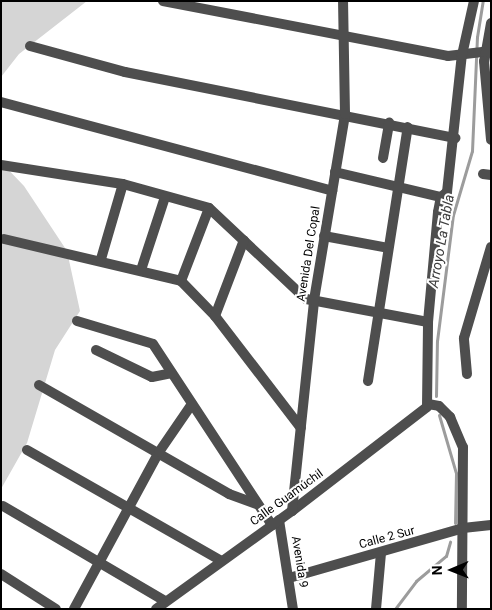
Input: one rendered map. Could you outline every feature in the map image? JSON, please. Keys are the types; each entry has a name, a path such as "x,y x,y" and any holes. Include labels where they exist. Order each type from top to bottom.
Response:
{"street":[{"path":"162,1 344,37 465,55 485,51"},
{"name":"Avenida Del Copal","path":"292,511 314,300 345,114 343,1"},
{"path":"336,172 397,188 440,196 447,192 474,1"},
{"path":"491,23 485,51 491,140"},
{"path":"30,46 125,72 345,114 455,138"},
{"path":"1,102 332,191"},
{"path":"383,158 389,123"},
{"path":"368,381 408,127"},
{"path":"1,165 123,184 209,208 300,295 314,300 428,322"},
{"path":"101,259 123,184"},
{"path":"440,196 428,322 428,404 442,409 459,434 464,462 462,609"},
{"path":"141,270 165,197"},
{"path":"181,280 209,208"},
{"path":"324,236 388,248"},
{"path":"4,239 101,259 181,280 215,316 301,428"},
{"path":"215,316 244,240"},
{"path":"467,374 464,338 491,247"},
{"path":"77,321 148,340 172,373 257,504 276,522"},
{"path":"96,350 152,377 172,373"},
{"path":"39,385 159,452 228,494 257,504"},
{"path":"74,609 159,452 192,404"},
{"name":"Calle Guamúchil","path":"156,609 220,560 292,511 422,415 428,404"},
{"path":"27,450 220,560"},
{"path":"2,506 165,601"},
{"name":"Avenida 9","path":"276,522 289,578 293,609"},
{"name":"Calle 2 Sur","path":"289,578 463,528 491,526"},
{"path":"376,609 381,553"},
{"path":"1,574 56,609"}],"shaded area":[{"path":"1,1 87,1 19,54 1,77"},
{"path":"1,162 24,186 67,251 80,311 55,350 27,443 1,489"}],"waterway":[{"name":"Arroyo La Tabla","path":"436,396 437,341 453,215 472,151 477,37 483,1"},
{"name":"Arroyo La Tabla","path":"439,415 456,473 455,523"},
{"name":"Arroyo La Tabla","path":"395,609 416,581 446,556 450,542"}]}
